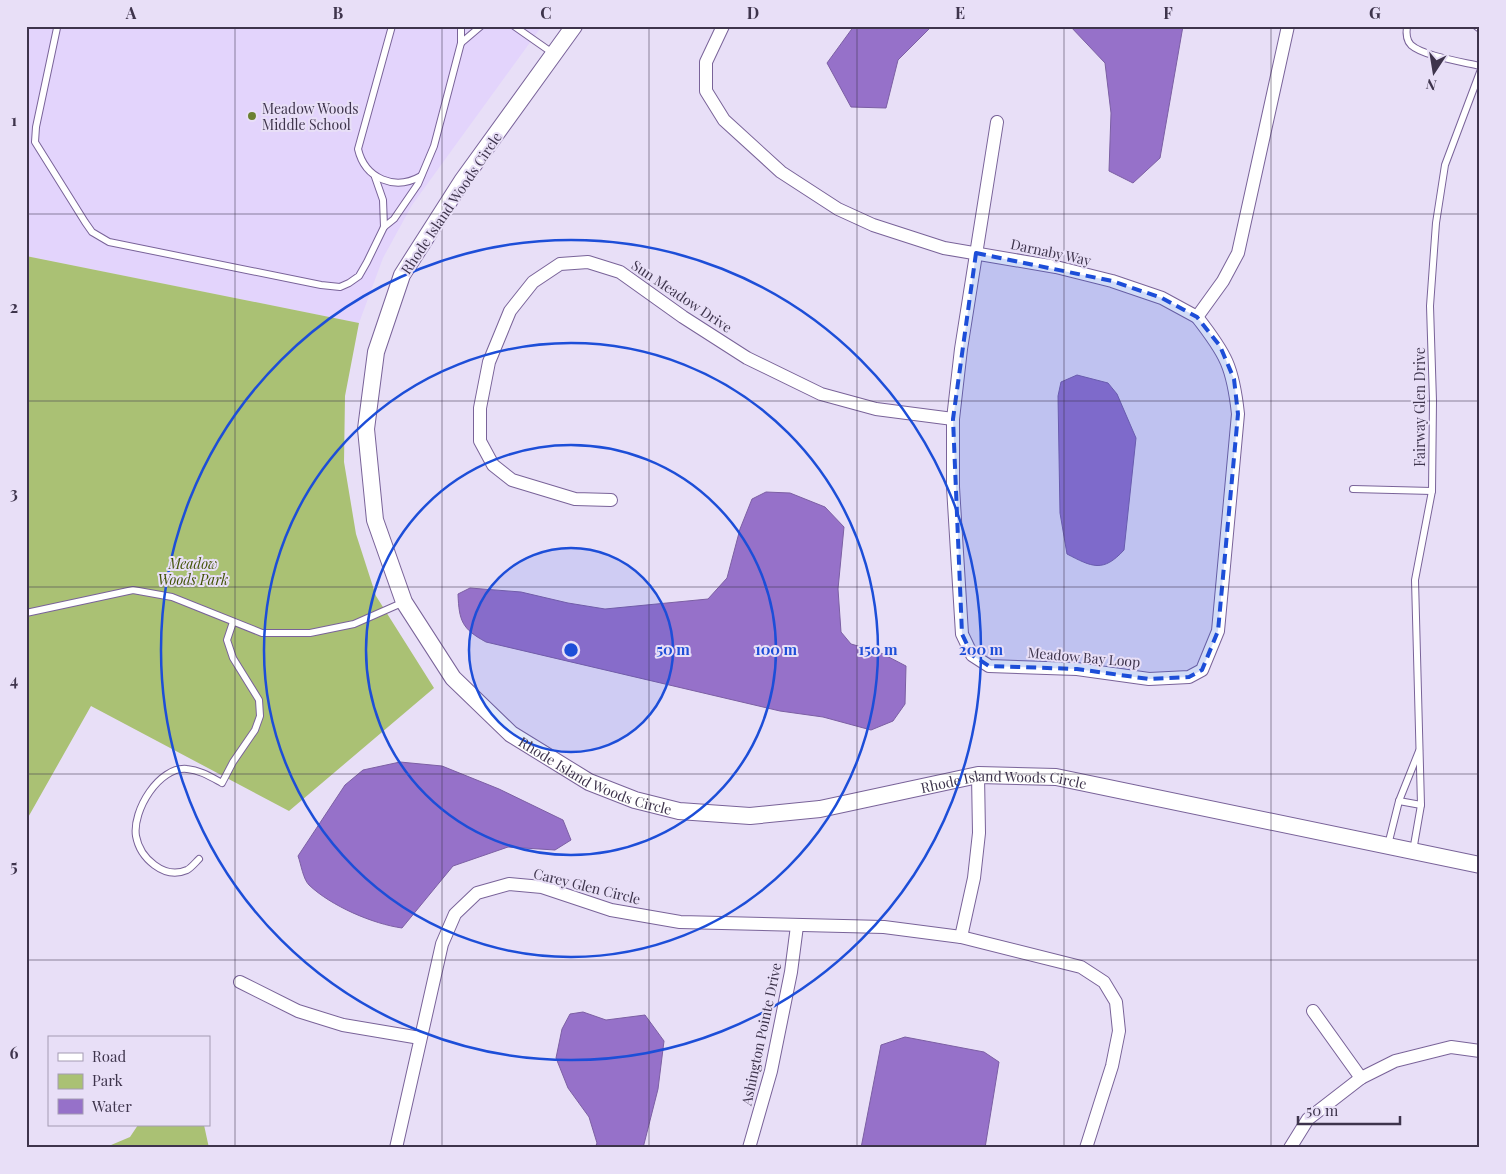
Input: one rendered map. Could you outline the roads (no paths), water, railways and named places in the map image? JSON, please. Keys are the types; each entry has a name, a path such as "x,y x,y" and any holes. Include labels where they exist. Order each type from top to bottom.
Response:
{"street":[{"name":"Rhode Island Woods Circle","path":"574,26 462,181 402,275 376,352 366,429 375,520 404,602 453,678 511,734 589,782 635,800 679,811 750,816 820,809 978,775 1056,777 1480,865"},
{"name":"Darnaby Way","path":"723,26 706,62 706,91 724,120 774,166 838,210 872,225 944,248 1056,267 1112,281 1162,298 1197,317"},
{"path":"1197,317 1223,281 1238,253 1288,26"},
{"name":"Meadow Bay Loop","path":"997,122 976,253 953,419 954,487 962,634 972,655 990,666 1077,669 1149,679 1188,677 1202,670 1218,631 1238,414 1234,379 1231,371 1220,346 1197,317"},
{"name":"Sun Meadow Drive","path":"611,500 575,499 512,480 493,465 480,441 480,408 489,362 510,310 533,282 560,264 588,262 620,272 683,317 747,358 821,394 876,409 953,419"},
{"path":"961,937 974,878 979,834 978,775"},
{"name":"Carey Glen Circle","path":"396,1148 442,944 455,914 477,893 509,884 542,887 611,910 680,922 884,927 961,937 1081,967 1104,982 1116,1002 1119,1031 1112,1066 1086,1148"},
{"name":"Ashington Pointe Drive","path":"749,1148 771,1071 791,972 797,926"},
{"path":"240,982 298,1011 343,1025 420,1038"},
{"path":"1313,1011 1361,1078"},
{"path":"1290,1148 1308,1119 1361,1078 1395,1061 1452,1048 1480,1051"}],"lane":[{"path":"384,228 383,200 375,177 365,167 358,149 392,26"},
{"path":"57,28 34,135 36,142 85,222 100,238 128,247 321,285 340,287 358,276 384,228 394,219 422,176 434,146 461,43 461,26"},
{"path":"461,43 481,26"},
{"path":"514,26 554,54"},
{"path":"1407,26 1407,39 1411,45 1421,51 1480,66"},
{"path":"1476,26 1480,29"},
{"name":"Fairway Glen Drive","path":"1413,851 1421,805 1421,747 1415,634 1415,580 1432,490 1433,401 1430,306 1436,223 1446,165 1480,72"},
{"path":"375,177 391,182 404,182 422,176"},
{"path":"1353,489 1432,490"},
{"path":"26,613 133,590 172,597 262,633 310,633 354,624 404,602"},
{"path":"198,859 188,870 162,870 148,860 140,847 136,834 137,821 152,788 164,776 175,770 187,769 206,774 222,783 233,762 255,730 260,716 259,700 233,658 227,640 233,622"},
{"name":"Fairway Glen Drive","path":"1388,846 1399,801 1421,747"},
{"path":"1399,801 1421,805"}],"water":[{"path":"854,26 932,26 898,60 886,108 851,107 827,63"},
{"path":"1070,26 1183,26 1160,158 1133,183 1109,171 1111,113 1105,63"},
{"path":"1077,375 1108,383 1117,394 1136,438 1124,550 1110,562 1097,566 1090,565 1067,554 1060,513 1058,396 1061,382"},
{"path":"766,492 790,493 825,507 844,527 838,589 841,632 851,644 879,652 906,666 905,704 893,721 871,730 823,717 780,711 486,642 472,633 463,623 459,611 458,594 470,588 521,592 605,609 708,599 727,578 740,529 752,499"},
{"path":"400,762 442,766 499,789 563,820 571,840 555,850 508,847 453,866 402,928 378,923 353,913 318,893 309,885 298,856 345,785 363,770"},
{"path":"583,1012 606,1020 645,1015 664,1041 658,1089 643,1148 595,1148 597,1143 589,1117 568,1088 556,1058 562,1029 570,1014"},
{"path":"905,1037 984,1052 999,1062 985,1148 861,1148 881,1045"}],"place":[{"name":"Meadow Woods Middle School","path":"252,116"}],"park label":[{"name":"Meadow Woods Park","path":"193,572"}]}
